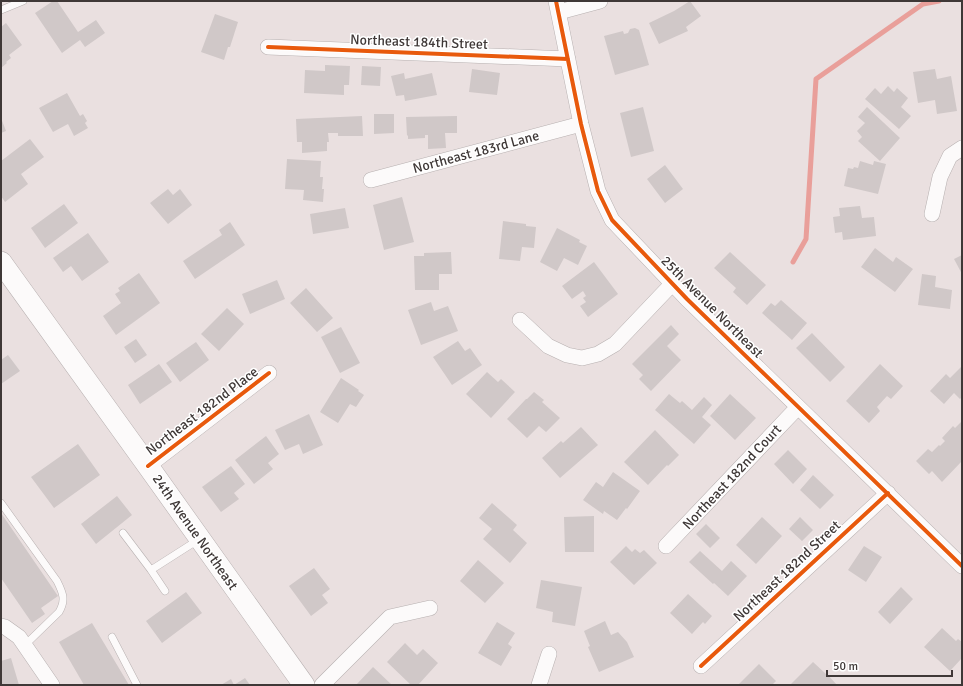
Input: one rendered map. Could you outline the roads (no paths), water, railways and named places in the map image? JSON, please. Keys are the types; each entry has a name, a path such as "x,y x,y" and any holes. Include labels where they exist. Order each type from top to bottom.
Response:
{"main road":[{"name":"24th Avenue Northeast","path":"1,262 304,685"}],"street":[{"path":"558,6 600,1"},
{"name":"25th Avenue Northeast","path":"558,6 581,124 598,191 612,220 672,284 962,566"},
{"name":"Northeast 184th Street","path":"268,46 568,59"},
{"name":"Northeast 183rd Lane","path":"371,180 581,124"},
{"path":"932,214 940,177 950,156 962,148"},
{"path":"520,320 548,346 567,355 582,358 598,354 615,344 672,284"},
{"name":"Northeast 182nd Place","path":"148,466 269,373"},
{"name":"Northeast 182nd Court","path":"666,546 798,407"},
{"name":"Northeast 182nd Street","path":"701,666 888,493"},
{"path":"322,685 390,617 430,608"},
{"path":"1,626 19,637 52,685"},
{"path":"539,685 549,654"}],"lane":[{"path":"1,10 23,1"},
{"path":"1,502 62,590 63,606 59,612 25,645"},
{"path":"123,533 165,590"},
{"path":"151,570 200,538"},
{"path":"112,637 137,685"}],"waterway":[{"path":"793,262 806,239 816,79 923,4 939,1"}]}
